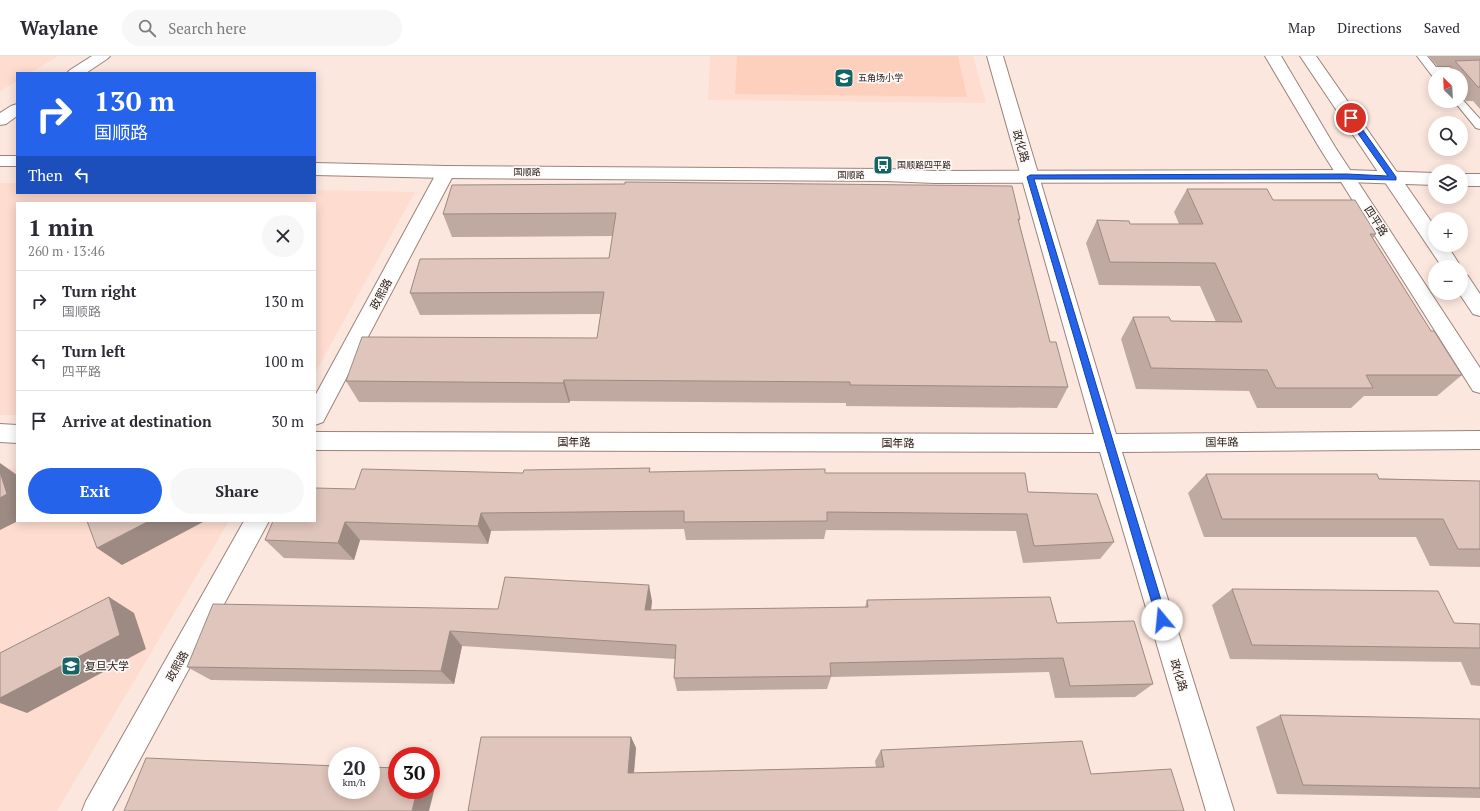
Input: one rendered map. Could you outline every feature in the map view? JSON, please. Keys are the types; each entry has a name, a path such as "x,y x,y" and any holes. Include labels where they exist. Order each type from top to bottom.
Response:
{"street":[{"path":"77,72 102,56"},
{"name":"政化路","path":"995,56 1108,443 1220,811"},
{"name":"四平路","path":"1273,56 1327,147 1480,385"},
{"path":"1308,56 1428,231"},
{"path":"0,120 16,110"},
{"path":"0,161 16,161"},
{"name":"国顺路","path":"316,168 446,172 1030,177 1347,176 1393,179 1428,179"},
{"name":"政熙路","path":"316,414 446,172"},
{"path":"1468,180 1480,180"},
{"path":"1468,291 1480,309"},
{"path":"0,433 16,434"},
{"name":"国年路","path":"316,441 1108,443 1480,440"},
{"name":"政熙路","path":"96,811 256,522"}],"lane":[{"path":"1422,56 1432,68"},
{"path":"1468,71 1480,70"},
{"path":"1465,108 1478,122"}],"shaded area":[{"path":"0,56 58,56 32,72 16,72 16,82 0,91"},
{"name":"五角场小学","path":"710,56 973,56 986,103 708,100"},
{"name":"五角场小学","path":"737,56 958,56 967,97 735,94"},
{"path":"0,183 16,183 16,194 316,194 316,190 415,192 316,371 316,202 16,202 16,415 0,415"},
{"name":"复旦大学","path":"0,468 16,469 16,522 228,522 57,811 0,811"}],"building":[{"path":"1480,60 1480,87 1478,87 1468,76 1468,68 1461,68 1455,61"},
{"path":"625,182 1012,186 1020,219 1018,219 1050,342 1056,342 1068,387 850,385 850,382 564,380 563,383 346,381 362,337 597,338 604,292 410,293 420,259 609,258 616,213 443,214 452,185 625,184"},
{"path":"1187,189 1267,189 1273,200 1355,200 1376,234 1370,234 1431,331 1434,331 1462,375 1366,375 1373,388 1276,388 1267,370 1151,368 1133,317 1169,317 1171,321 1242,322 1215,263 1110,262 1097,220 1129,221 1130,224 1203,224"},
{"path":"650,468 649,472 825,469 825,473 1025,473 1028,492 1097,494 1114,542 1034,546 1027,514 827,512 827,521 684,522 684,511 481,513 478,526 345,522 338,543 265,540 273,522 316,522 316,488 355,489 362,469 523,473 524,470"},
{"path":"0,472 7,494 0,498"},
{"path":"1206,474 1377,474 1379,479 1480,481 1480,549 1458,549 1443,519 1222,519"},
{"path":"87,522 147,522 97,548"},
{"path":"505,577 649,585 645,610 868,607 867,600 1050,597 1057,623 1134,621 1153,684 1070,686 1063,658 830,663 831,676 674,678 676,645 450,631 441,671 187,667 213,604 498,609"},
{"path":"1232,589 1438,591 1454,623 1480,624 1480,648 1252,645"},
{"path":"109,597 120,635 0,698 0,653"},
{"path":"1280,715 1480,719 1480,788 1303,785"},
{"path":"481,737 631,737 628,773 884,767 881,750 1082,741 1091,774 1171,769 1184,811 468,811"},
{"path":"146,758 328,766 328,799 380,799 380,767 388,768 388,799 415,799 412,811 124,811"}],"place":[{"name":"五角场小学","path":"844,78"},
{"name":"国顺路四平路","path":"883,165"},
{"name":"复旦大学","path":"71,666"}],"route":[{"path":"1162,620 1108,443 1030,177 1347,176 1393,179 1351,118"}]}
